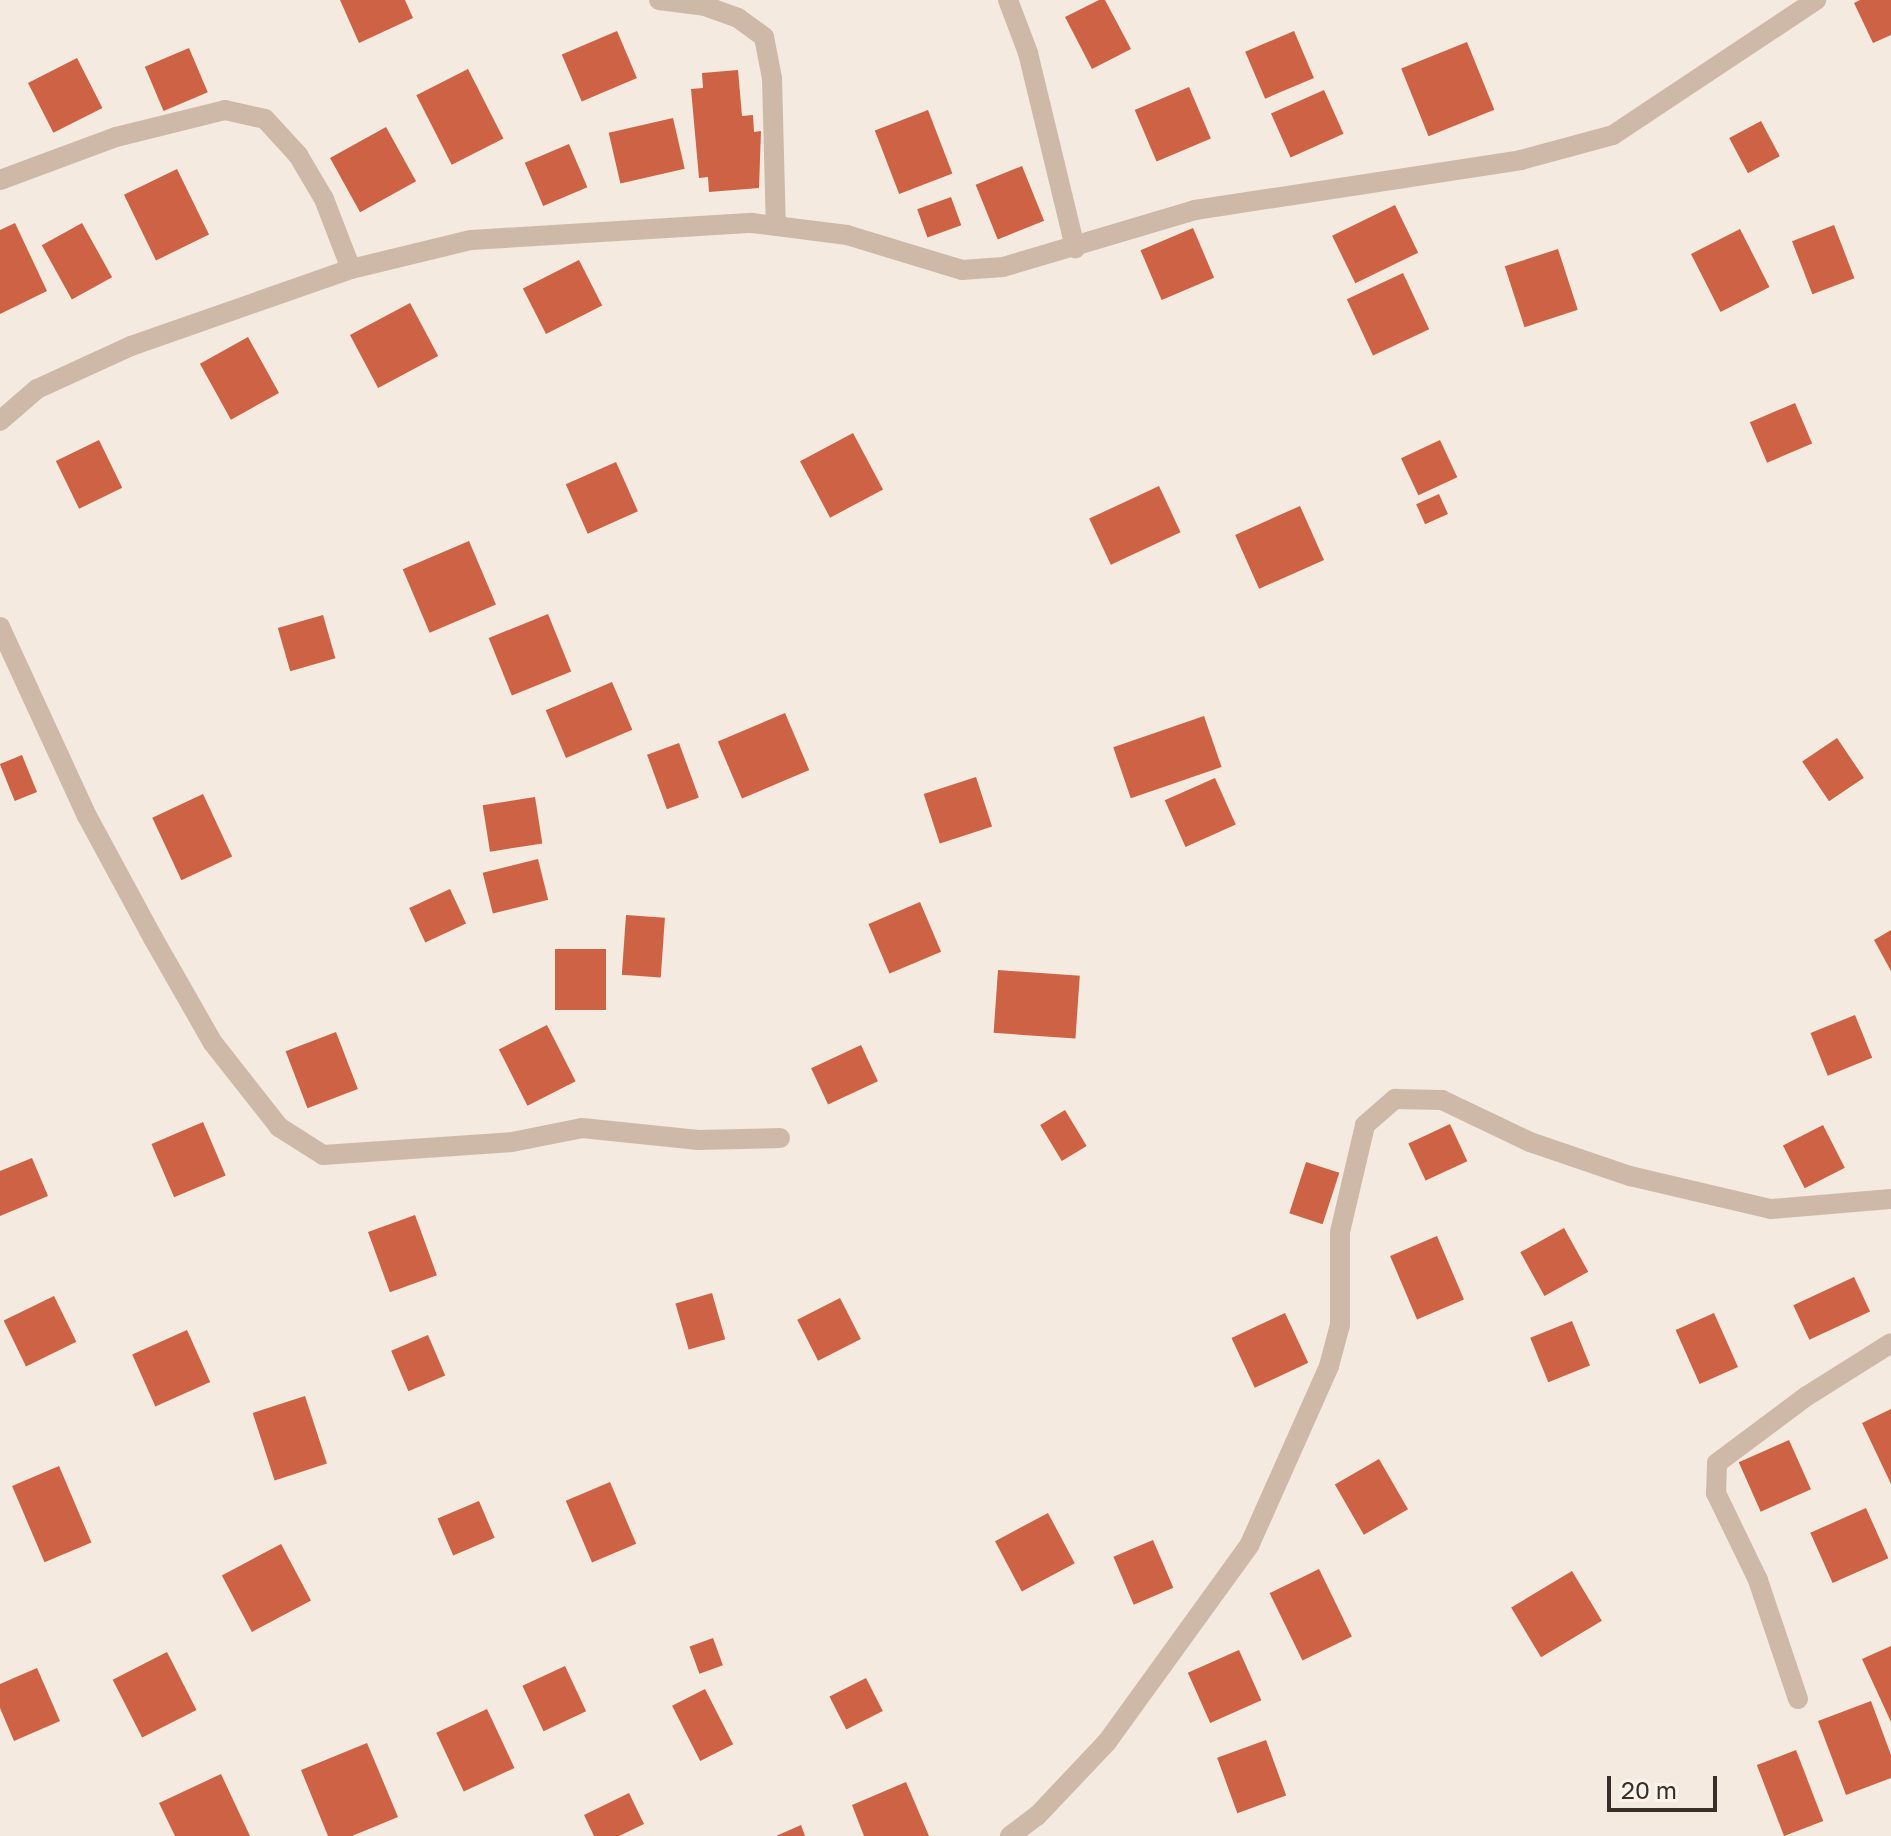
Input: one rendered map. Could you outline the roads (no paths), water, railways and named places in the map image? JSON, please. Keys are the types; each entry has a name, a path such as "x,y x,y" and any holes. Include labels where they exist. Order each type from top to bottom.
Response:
{"street":[{"path":"659,0 716,10 764,37 772,78 776,226"},
{"path":"1008,0 1028,53 1075,248"},
{"path":"0,421 37,389 131,346 351,269 471,240 611,228 776,226 847,235 962,270 1003,267 1195,210 1521,160 1613,135 1816,0"},
{"path":"0,180 116,137 225,110 265,119 298,155 324,199 351,269"},
{"path":"0,627 87,816 153,938 213,1043 279,1127 323,1155 512,1142 582,1128 698,1140 780,1138"},
{"path":"1010,1836 1037,1816 1107,1742 1249,1546 1329,1366 1340,1325 1340,1232 1365,1125 1395,1099 1442,1100 1530,1142 1630,1176 1771,1209 1891,1199"},
{"path":"1798,1699 1758,1580 1716,1493 1717,1463 1807,1396 1891,1343"}]}
